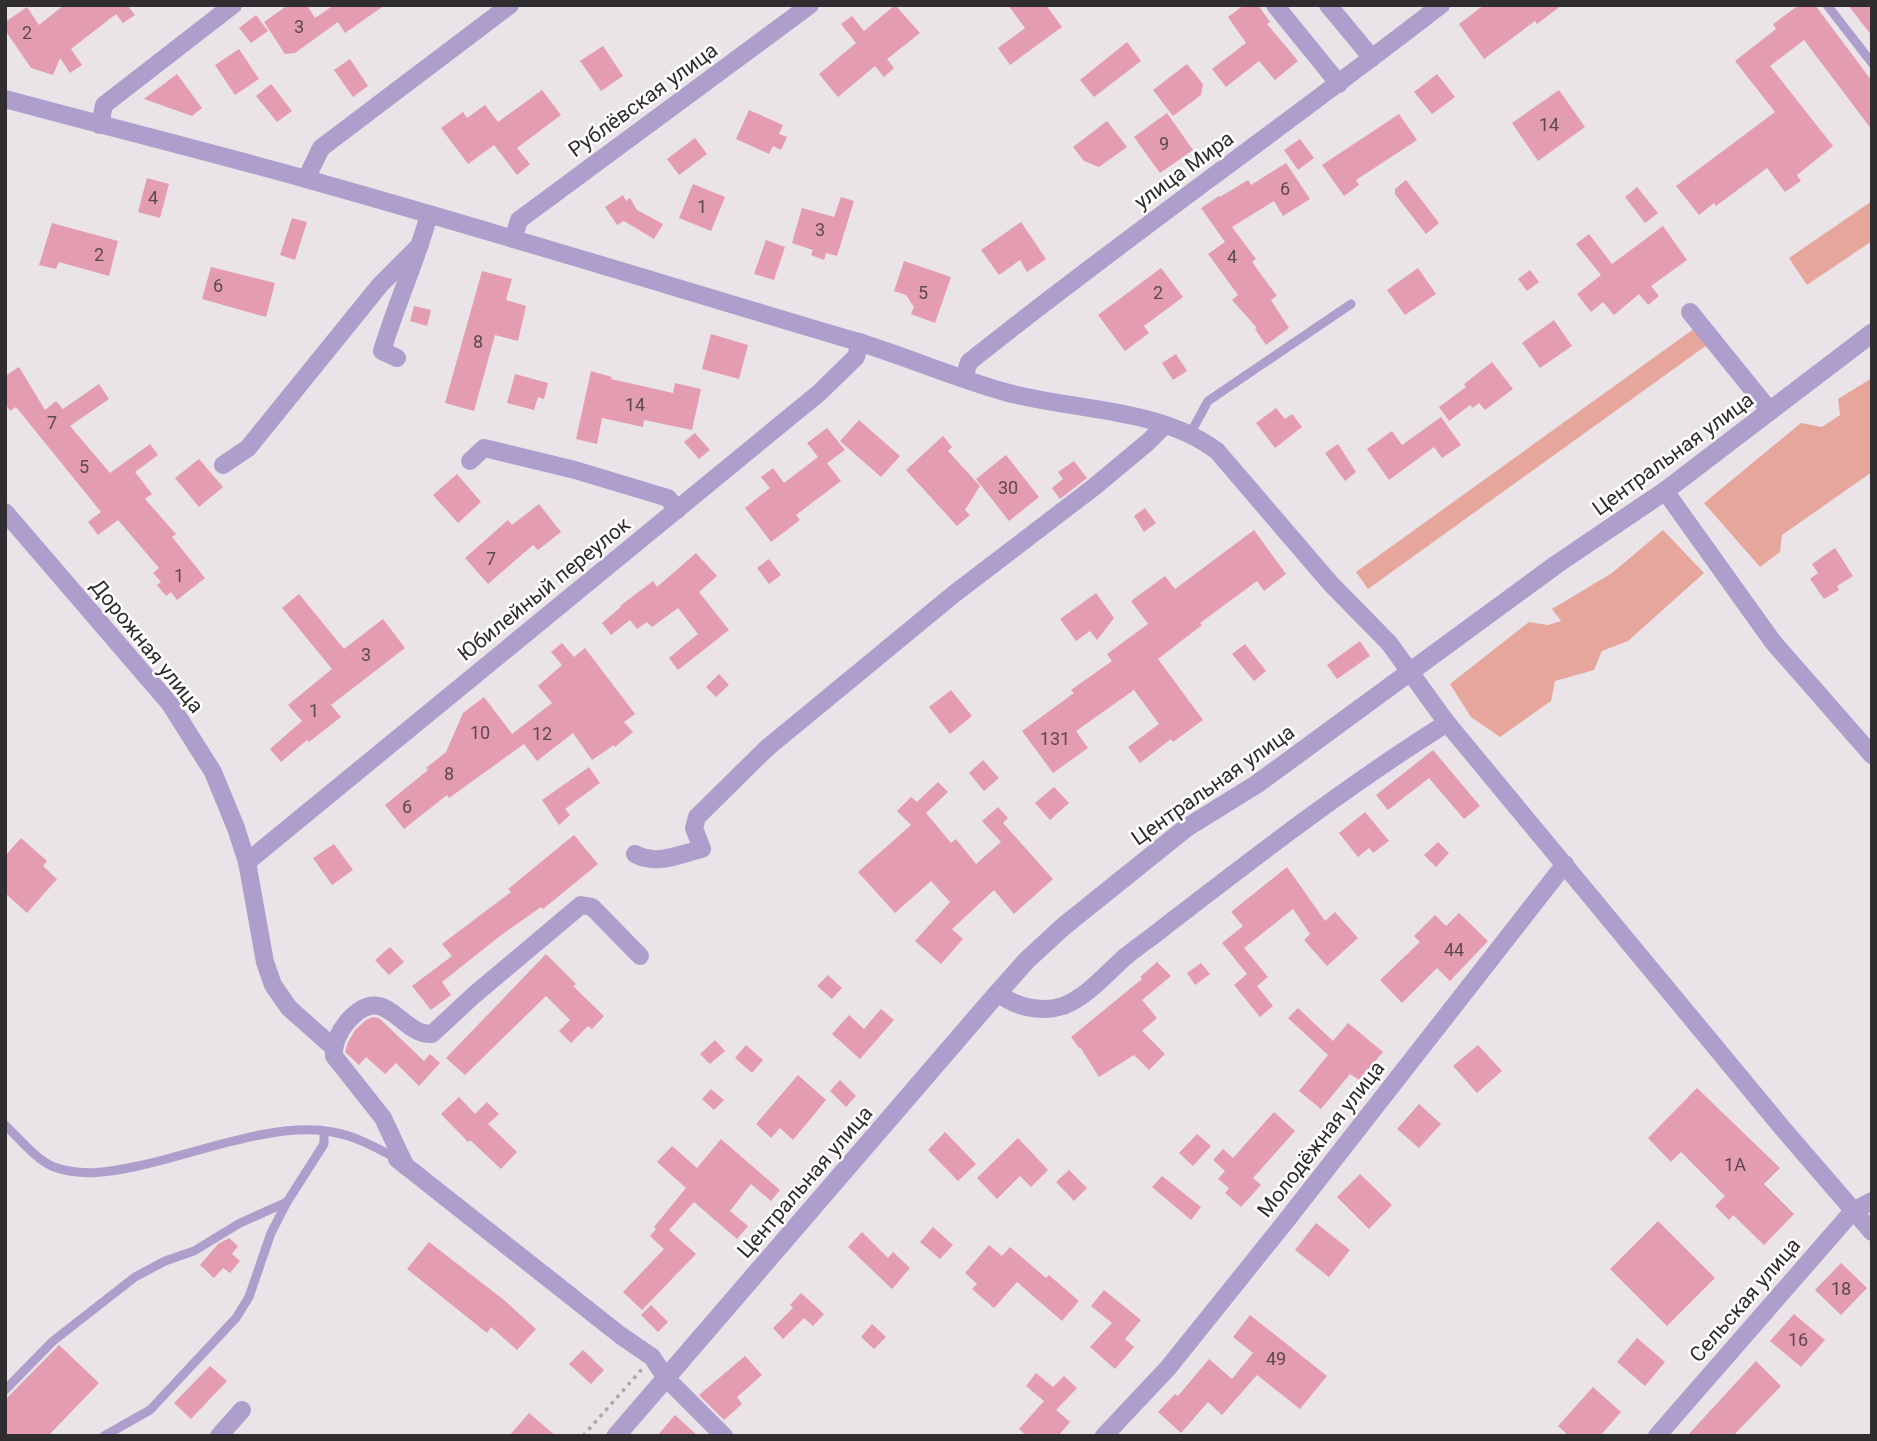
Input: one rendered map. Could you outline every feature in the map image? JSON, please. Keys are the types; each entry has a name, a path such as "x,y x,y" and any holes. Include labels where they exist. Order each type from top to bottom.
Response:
{"street":[{"path":"100,125 104,105 233,5"},
{"path":"306,179 321,148 510,5"},
{"name":"Рублёвская улица","path":"513,239 519,220 810,5"},
{"path":"1275,5 1339,84"},
{"path":"1328,5 1372,58"},
{"name":"улица Мира","path":"964,378 969,362 1058,291 1339,84 1441,5"},
{"path":"5,99 306,179 513,239 860,342 1007,393 1066,403 1190,434 1217,452 1331,584 1389,643 1447,723 1872,1232"},
{"path":"397,358 382,351 429,215"},
{"path":"223,465 248,448 380,285 420,245"},
{"path":"1690,312 1770,411"},
{"name":"Центральная улица","path":"615,1436 1027,960 1064,926 1186,828 1257,784 1557,564 1665,491 1872,333"},
{"name":"Юбилейный переулок","path":"247,862 819,393 856,357 860,342"},
{"path":"635,853 644,859 656,860 702,849 694,828 697,817 767,748 954,594 1094,487 1164,426"},
{"path":"470,461 484,448 575,470 668,498 677,510"},
{"path":"1665,491 1773,642 1872,755"},
{"name":"Дорожная улица","path":"5,512 170,704 213,772 247,862 265,962 273,985 289,1008 333,1047"},
{"path":"998,993 1009,1002 1042,1008 1061,1006 1079,998 1128,955 1218,886 1326,806 1447,723"},
{"name":"Молодёжная улица","path":"1104,1436 1177,1357 1565,864"},
{"path":"640,956 592,907 581,905 432,1034 423,1035 395,1013 382,1006 371,1006 354,1014 342,1028 333,1047 334,1056 388,1127 400,1162 620,1335 652,1357 666,1378 724,1436"},
{"name":"Сельская улица","path":"1657,1436 1853,1211 1872,1201"},
{"path":"219,1436 242,1410"}],"lane":[{"path":"1827,5 1872,63"},
{"path":"1190,434 1208,401 1351,304"},
{"path":"5,1125 51,1166 76,1172 99,1173 148,1164 273,1134 308,1129 352,1137 400,1162"},
{"path":"104,1436 150,1410 236,1318 249,1297 271,1233 287,1202 324,1144 324,1130"},
{"path":"5,1390 52,1341 135,1277 165,1261 194,1251 240,1223 287,1202"}],"path":[{"path":"583,1436 652,1357"}],"shaded area":[{"path":"1872,201 1872,241 1807,285 1789,258"},
{"path":"1695,328 1707,345 1368,589 1356,572"},
{"path":"1872,378 1872,472 1782,535 1780,552 1760,567 1704,503 1801,423 1822,427 1840,415 1838,399"},
{"path":"1663,530 1704,573 1628,641 1602,651 1594,670 1555,681 1551,701 1500,737 1471,717 1450,684 1529,622 1548,625 1561,621 1552,609 1612,573"}],"building":[{"path":"64,5 127,5 135,15 123,23 116,14 71,49 82,65 70,73 60,58 53,75 31,68 5,30 5,22 27,7 39,25"},
{"path":"288,5 307,5 315,18 334,5 385,5 345,33 338,22 295,53 285,54 264,22"},
{"path":"895,5 920,33 887,59 894,68 884,77 875,66 838,97 819,74 856,43 841,24 852,16 864,31"},
{"path":"1008,5 1046,5 1062,27 1010,65 998,48 1025,28"},
{"path":"1244,5 1258,5 1270,22 1267,24 1298,61 1275,80 1259,61 1226,87 1212,69 1246,43 1228,17"},
{"path":"1484,5 1562,5 1537,24 1535,21 1484,59 1459,24"},
{"path":"1799,5 1815,5 1872,81 1872,130 1804,40 1770,66 1833,146 1797,175 1801,181 1785,192 1767,168 1716,206 1714,203 1699,215 1676,186 1775,112 1735,61 1776,29 1773,24"},
{"path":"1848,5 1872,5 1872,36"},
{"path":"256,15 268,31 251,43 239,28"},
{"path":"1127,42 1141,61 1094,97 1080,80"},
{"path":"603,46 623,76 601,91 580,61"},
{"path":"239,49 259,79 235,95 215,65"},
{"path":"350,59 368,86 353,97 334,70"},
{"path":"1187,64 1203,84 1201,95 1173,116 1153,90"},
{"path":"177,74 202,108 192,116 144,99"},
{"path":"1437,74 1455,97 1432,114 1414,92"},
{"path":"271,84 292,111 277,122 256,96"},
{"path":"542,90 561,115 517,148 530,164 517,175 494,145 468,164 441,128 463,112 467,118 485,105 498,122"},
{"path":"1559,90 1585,127 1538,161 1512,123"},
{"path":"749,110 783,125 779,134 787,137 781,150 773,146 769,154 736,139"},
{"path":"1167,113 1193,150 1160,173 1134,137"},
{"path":"1399,114 1417,140 1356,180 1359,185 1344,196 1322,165"},
{"path":"1107,121 1127,147 1099,167 1084,161 1073,147"},
{"path":"695,138 707,154 679,175 667,159"},
{"path":"1300,139 1314,158 1298,170 1284,150"},
{"path":"1286,163 1310,199 1283,216 1274,201 1232,227 1256,259 1252,262 1277,296 1271,300 1289,328 1266,345 1255,329 1257,328 1232,300 1238,295 1208,254 1225,242 1201,208 1248,180 1251,185"},
{"path":"147,178 169,184 160,218 138,212"},
{"path":"1406,180 1439,223 1426,234 1395,194 1395,189"},
{"path":"693,184 725,197 711,231 679,218"},
{"path":"1637,187 1658,213 1645,223 1625,197"},
{"path":"623,195 626,201 630,198 637,210 663,224 654,239 624,221 617,225 605,207"},
{"path":"841,197 854,201 837,256 826,253 824,260 811,255 813,250 792,243 802,208 834,217"},
{"path":"292,218 307,222 295,260 280,255"},
{"path":"1021,222 1046,259 1027,272 1020,260 999,275 981,250"},
{"path":"52,223 118,241 109,276 59,262 56,269 39,265"},
{"path":"1663,226 1687,260 1651,286 1659,296 1648,305 1639,294 1614,315 1603,302 1591,312 1577,294 1601,275 1576,244 1589,234 1612,264"},
{"path":"766,240 785,247 774,280 754,274"},
{"path":"904,261 951,277 935,323 911,314 914,307 906,295 894,291"},
{"path":"211,267 275,283 266,317 202,299"},
{"path":"1161,268 1183,297 1144,326 1149,333 1125,351 1098,315"},
{"path":"1418,268 1436,294 1405,315 1387,290"},
{"path":"1530,270 1539,282 1527,291 1518,279"},
{"path":"482,271 512,279 506,300 526,306 518,341 495,335 474,411 445,403"},
{"path":"414,306 431,310 427,326 410,321"},
{"path":"1554,320 1572,346 1540,368 1522,343"},
{"path":"711,334 748,345 739,379 702,369"},
{"path":"1176,354 1187,371 1173,380 1162,363"},
{"path":"1492,362 1513,389 1485,410 1479,403 1473,408 1470,405 1449,421 1439,407 1466,387 1464,384"},
{"path":"19,367 45,410 56,401 63,409 99,384 109,399 70,426 110,473 150,444 158,455 135,472 152,494 145,499 176,534 172,537 205,578 177,600 171,592 166,596 157,585 161,582 153,573 159,568 118,520 98,535 88,522 101,512 16,407 10,411 5,403 5,376"},
{"path":"591,371 612,377 611,379 673,393 675,383 701,389 692,430 644,420 643,427 602,418 597,444 576,439"},
{"path":"515,374 548,383 544,399 538,397 534,410 507,403"},
{"path":"1276,408 1285,419 1292,414 1302,427 1275,448 1256,423"},
{"path":"1441,417 1461,445 1442,458 1434,447 1389,480 1367,449 1392,431 1402,445"},
{"path":"859,420 900,456 881,477 840,441"},
{"path":"827,428 845,450 827,463 841,481 796,515 800,520 771,542 745,508 770,488 761,477 773,468 784,483 818,457 807,443"},
{"path":"695,433 710,450 699,459 684,442"},
{"path":"943,436 952,447 948,451 980,486 965,510 970,515 957,526 906,470"},
{"path":"1338,444 1356,472 1345,481 1325,453"},
{"path":"1006,455 1039,497 1009,521 976,479"},
{"path":"199,459 223,487 199,507 175,478"},
{"path":"1074,461 1087,478 1060,499 1052,488 1063,479 1058,472"},
{"path":"457,474 481,502 458,523 433,495"},
{"path":"539,504 561,532 538,550 533,545 488,584 465,558 508,520 512,525"},
{"path":"1145,508 1156,523 1144,532 1134,516"},
{"path":"1254,530 1286,574 1264,591 1257,581 1200,623 1202,625 1158,659 1203,720 1173,742 1171,739 1140,763 1128,747 1159,724 1134,690 1076,731 1088,748 1053,773 1022,731 1074,693 1071,690 1112,661 1107,654 1148,624 1131,601 1165,576 1175,589"},
{"path":"1835,548 1853,576 1837,586 1839,590 1824,599 1810,579 1818,573 1812,564"},
{"path":"696,553 717,576 699,592 729,630 678,670 669,658 698,634 678,608 652,627 647,622 637,629 630,620 611,635 602,623 653,581 657,587"},
{"path":"769,559 781,575 769,584 757,568"},
{"path":"1096,593 1114,618 1097,640 1090,631 1076,641 1060,619"},
{"path":"299,594 344,649 383,619 405,648 331,705 341,717 281,762 270,749 302,721 288,705 332,669 282,608"},
{"path":"1360,641 1370,656 1337,679 1327,665"},
{"path":"562,643 574,657 585,648 635,714 624,722 633,732 615,747 614,745 592,760 573,733 537,761 524,744 449,798 447,795 404,829 385,805 446,752 463,713 484,697 512,734 552,703 538,686 562,665 551,652"},
{"path":"1245,644 1266,671 1254,681 1232,654"},
{"path":"719,674 729,685 716,697 706,687"},
{"path":"951,690 972,716 950,734 929,707"},
{"path":"1433,750 1480,806 1464,819 1429,778 1388,810 1376,795"},
{"path":"983,760 999,778 984,791 969,773"},
{"path":"589,767 600,783 565,809 570,815 559,825 542,800"},
{"path":"938,782 948,792 926,813 951,843 956,839 976,864 1001,842 982,821 998,807 1008,818 1003,823 1053,879 1014,914 994,890 952,929 963,939 941,964 915,941 950,902 931,881 895,913 858,872 911,825 897,811 911,797 917,802"},
{"path":"1054,787 1069,803 1050,820 1035,803"},
{"path":"1365,812 1389,841 1373,853 1369,848 1358,857 1339,833"},
{"path":"574,835 598,864 543,909 541,907 500,936 442,982 451,995 431,1010 412,986 452,956 442,944 511,892 508,889"},
{"path":"21,838 47,861 43,866 57,879 27,913 5,893 5,856"},
{"path":"1438,842 1449,853 1436,867 1424,855"},
{"path":"334,844 353,870 332,885 313,858"},
{"path":"1287,867 1325,921 1335,912 1358,938 1327,966 1304,940 1310,934 1293,909 1244,948 1268,977 1257,986 1273,1006 1260,1017 1234,985 1247,974 1222,943 1243,926 1231,912"},
{"path":"1459,913 1488,941 1450,981 1437,968 1402,1003 1380,980 1420,942 1414,936 1435,915 1446,926"},
{"path":"390,947 404,962 389,975 375,960"},
{"path":"546,954 576,984 573,986 604,1016 592,1029 588,1026 571,1043 559,1031 570,1020 546,996 465,1075 446,1058"},
{"path":"1157,962 1171,976 1142,1000 1157,1018 1142,1031 1165,1054 1149,1070 1134,1055 1099,1077 1071,1037 1142,979 1140,977"},
{"path":"1201,963 1210,974 1195,985 1187,973"},
{"path":"828,975 842,988 832,999 817,986"},
{"path":"1298,1008 1333,1041 1348,1023 1383,1052 1359,1080 1350,1074 1321,1109 1299,1091 1328,1055 1288,1018"},
{"path":"881,1009 894,1020 860,1059 832,1034 849,1015 864,1029"},
{"path":"373,1017 379,1018 424,1061 430,1054 440,1063 419,1086 396,1063 385,1074 366,1057 359,1065 345,1052 355,1030"},
{"path":"715,1040 725,1051 710,1064 700,1054"},
{"path":"746,1045 763,1060 752,1073 735,1058"},
{"path":"1478,1045 1502,1071 1477,1093 1453,1066"},
{"path":"798,1075 826,1100 793,1140 780,1128 771,1138 756,1124"},
{"path":"840,1080 856,1096 846,1107 830,1091"},
{"path":"1697,1088 1780,1168 1764,1184 1794,1214 1764,1245 1733,1215 1729,1220 1715,1206 1725,1196 1681,1152 1671,1162 1648,1138"},
{"path":"711,1089 724,1100 714,1110 702,1099"},
{"path":"459,1097 475,1114 487,1102 499,1114 488,1124 517,1152 501,1169 470,1140 468,1142 441,1114"},
{"path":"1419,1104 1441,1124 1419,1148 1397,1129"},
{"path":"1274,1112 1295,1131 1253,1178 1261,1185 1241,1207 1225,1193 1229,1188 1218,1179 1225,1171 1213,1160 1223,1149 1233,1158"},
{"path":"945,1132 976,1164 958,1181 928,1150"},
{"path":"1197,1134 1211,1146 1193,1166 1179,1153"},
{"path":"1018,1138 1048,1170 1031,1187 1020,1176 997,1199 977,1178"},
{"path":"721,1139 780,1190 771,1201 751,1184 730,1211 748,1226 737,1239 694,1202 669,1230 696,1254 642,1310 623,1292 664,1249 650,1236 656,1229 654,1227 686,1188 657,1162 672,1146 697,1168"},
{"path":"1069,1170 1087,1188 1074,1201 1056,1182"},
{"path":"1360,1174 1392,1205 1369,1229 1337,1197"},
{"path":"1162,1176 1201,1207 1191,1220 1152,1187"},
{"path":"1658,1221 1715,1278 1667,1326 1610,1269"},
{"path":"1316,1223 1350,1250 1329,1277 1295,1250"},
{"path":"933,1227 953,1245 940,1259 920,1242"},
{"path":"862,1232 888,1258 893,1252 910,1268 892,1289 848,1247"},
{"path":"229,1238 238,1246 232,1254 240,1261 230,1273 223,1268 214,1278 200,1265 218,1244"},
{"path":"429,1242 504,1300 536,1329 517,1350 491,1327 487,1333 407,1269"},
{"path":"989,1245 1002,1256 1010,1247 1046,1278 1049,1275 1079,1301 1062,1321 1017,1282 994,1308 972,1289 977,1284 965,1273"},
{"path":"1841,1263 1867,1288 1841,1315 1815,1290"},
{"path":"1104,1290 1141,1320 1125,1339 1134,1347 1115,1369 1090,1347 1112,1323 1091,1306"},
{"path":"801,1293 824,1314 813,1326 804,1318 783,1339 773,1328 793,1308 790,1305"},
{"path":"651,1305 668,1322 658,1332 641,1315"},
{"path":"1794,1314 1825,1340 1801,1367 1770,1341"},
{"path":"1250,1315 1327,1376 1300,1409 1257,1375 1222,1415 1208,1402 1181,1433 1158,1412 1175,1394 1178,1396 1209,1359 1232,1379 1253,1353 1233,1337"},
{"path":"872,1324 886,1337 874,1349 861,1337"},
{"path":"1637,1338 1665,1362 1645,1386 1617,1362"},
{"path":"59,1345 99,1383 48,1436 5,1436 5,1400"},
{"path":"583,1350 604,1370 591,1384 569,1364"},
{"path":"745,1356 762,1375 737,1397 742,1404 724,1420 699,1395"},
{"path":"1756,1361 1781,1386 1733,1436 1687,1436"},
{"path":"210,1366 227,1381 191,1419 174,1403"},
{"path":"1036,1373 1053,1387 1064,1376 1077,1388 1056,1410 1070,1422 1058,1436 1027,1436 1019,1429 1044,1401 1026,1386"},
{"path":"1593,1387 1621,1412 1600,1436 1569,1436 1558,1426"},
{"path":"529,1413 556,1436 509,1436"},
{"path":"675,1415 698,1436 657,1436"}]}
